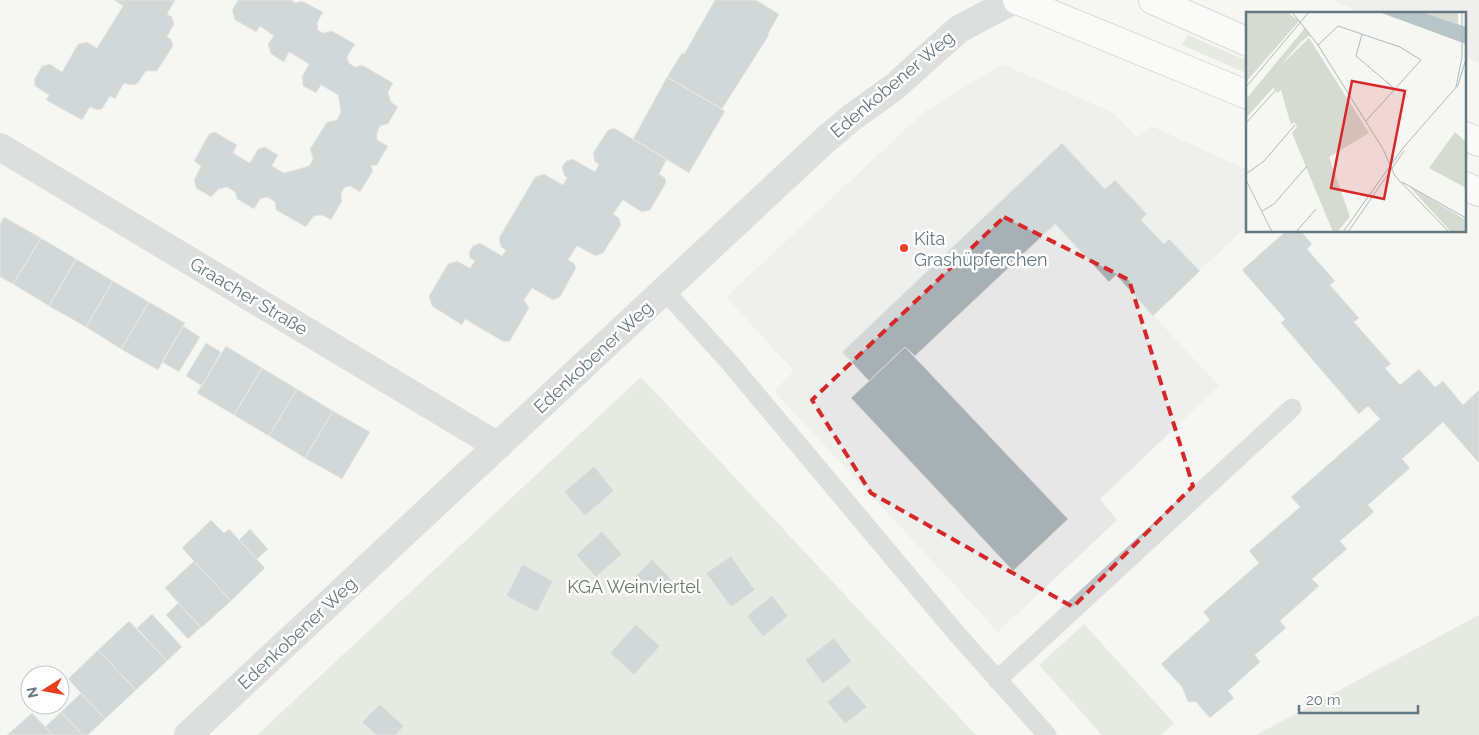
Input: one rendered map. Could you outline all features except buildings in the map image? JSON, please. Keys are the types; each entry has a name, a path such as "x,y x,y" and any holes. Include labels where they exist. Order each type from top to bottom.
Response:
{"main road":[{"path":"1018,0 1246,94"},
{"path":"1153,0 1246,41"},
{"path":"1466,136 1479,142"},
{"path":"1466,186 1479,192"}],"street":[{"name":"Edenkobener Weg","path":"188,735 851,118 893,88 959,29 1014,0"},
{"name":"Graacher Straße","path":"0,147 498,446"}],"lane":[{"path":"664,290 730,363 997,680 1047,735"},
{"path":"997,680 1292,408"}],"highlighted area":[{"path":"1004,217 1129,280 1193,486 1073,607 871,493 812,400"}],"shaded area":[{"path":"1333,0 1479,0 1479,63 1466,57 1466,12 1360,12"},
{"path":"1002,64 1114,113 1137,137 1151,126 1246,169 1246,227 1153,315 1219,386 1100,499 1117,520 998,632 774,391 794,371 726,297 924,112"}],"green space":[{"path":"1188,35 1246,60 1246,73 1182,45"},
{"name":"KGA Weinviertel","path":"641,377 976,735 257,735"},
{"path":"1479,615 1479,735 1256,735"},
{"path":"1084,624 1174,723 1161,735 1102,735 1039,665"}],"place":[{"name":"Kita Grashüpferchen","path":"904,248"}]}
